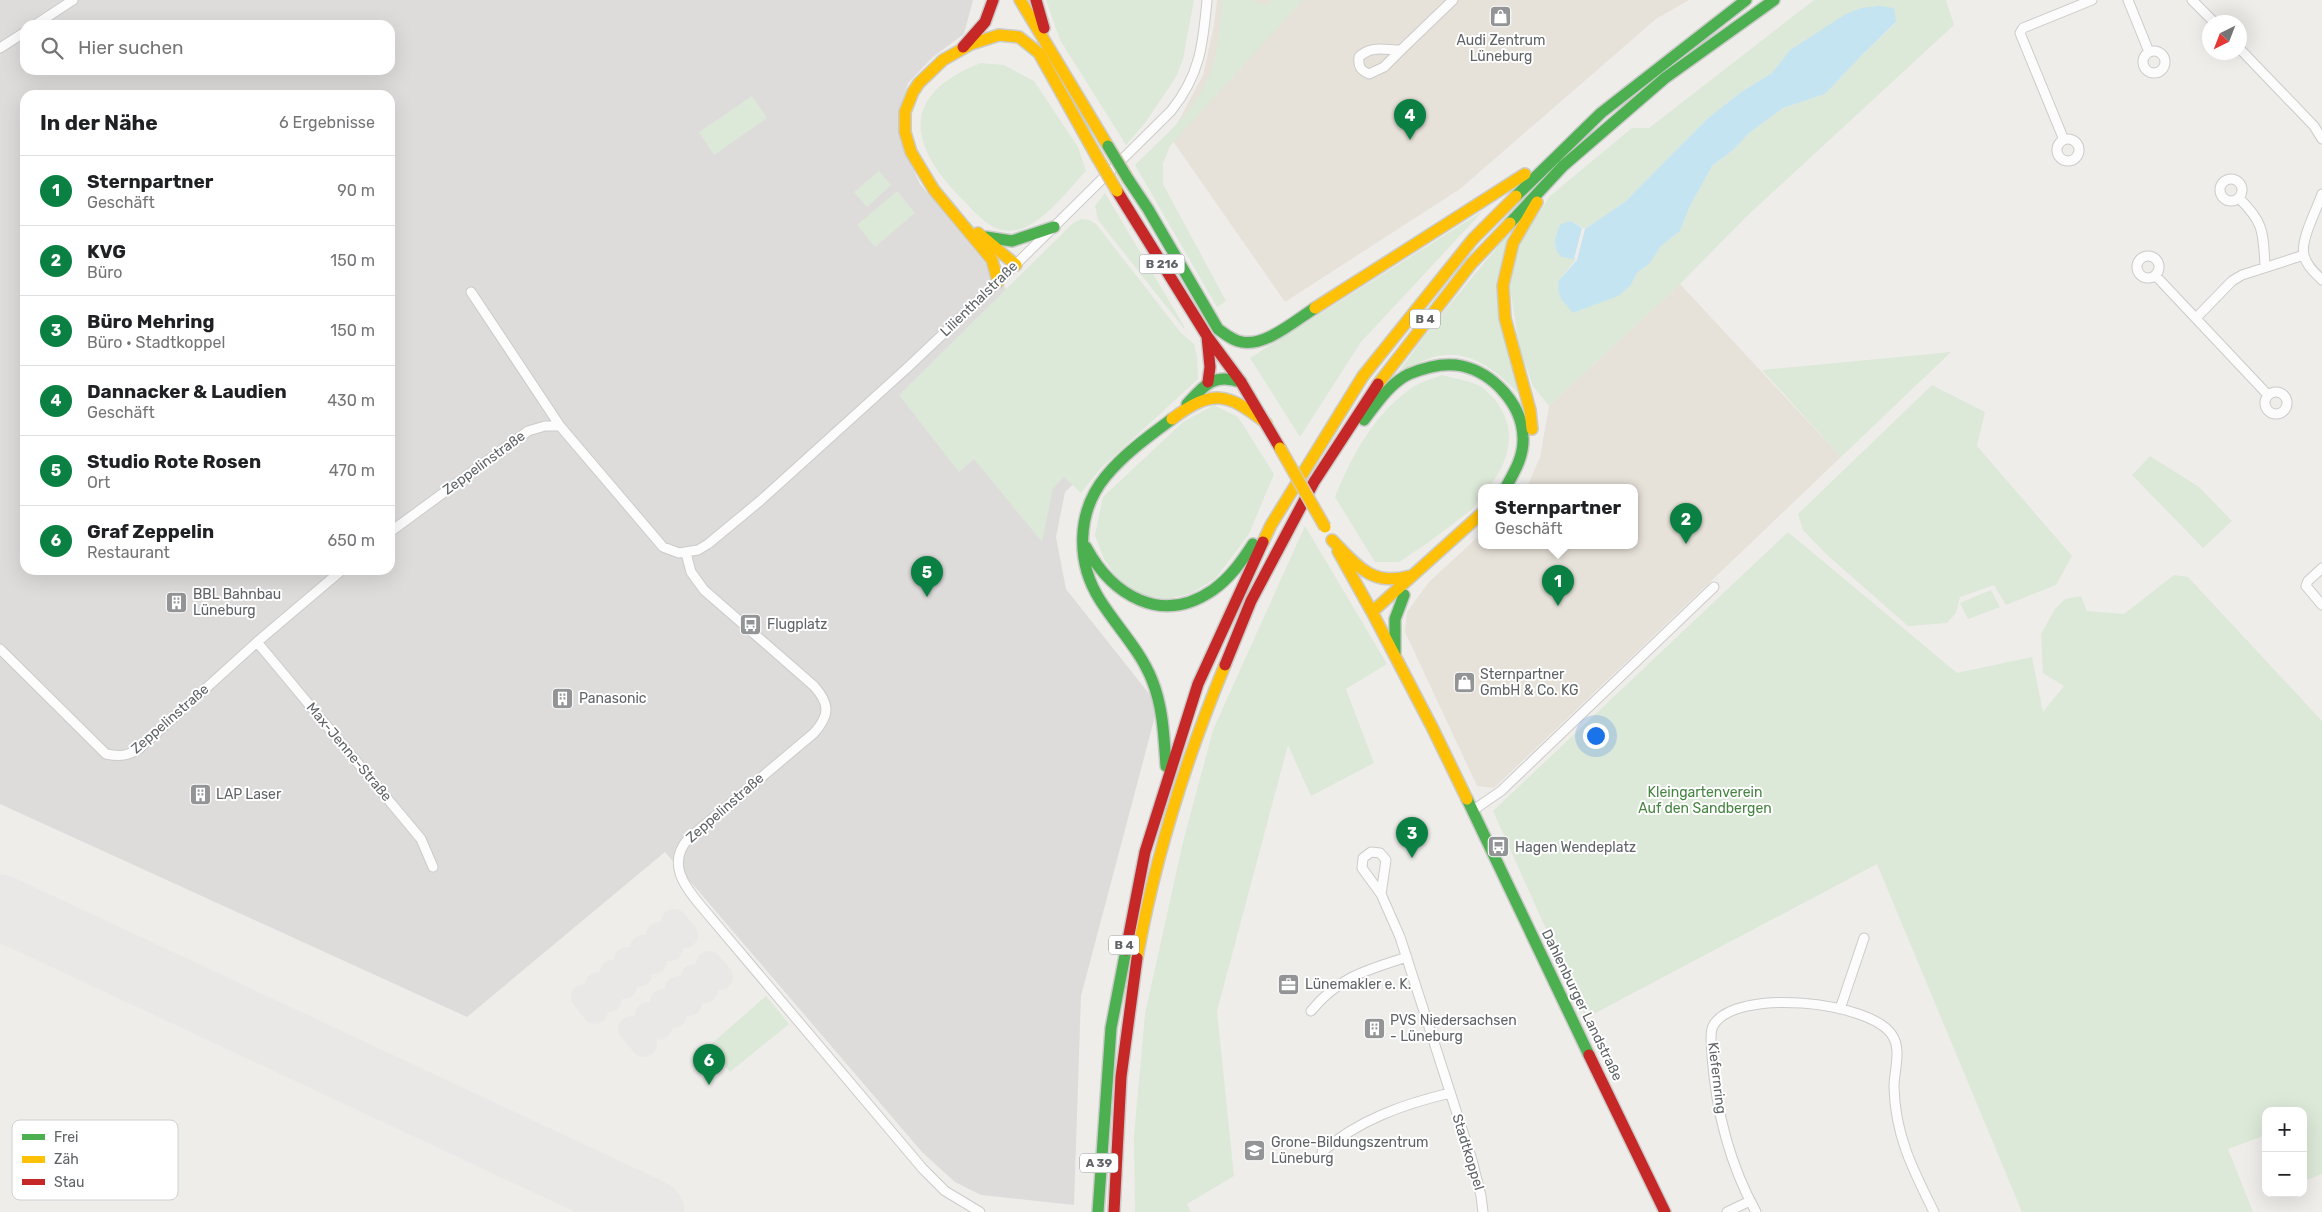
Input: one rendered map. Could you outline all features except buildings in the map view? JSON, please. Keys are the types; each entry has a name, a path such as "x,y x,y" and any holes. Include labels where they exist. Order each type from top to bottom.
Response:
{"main road":[{"path":"963,47 985,22 994,0"},
{"name":"B 216","path":"1008,0 1108,146 1148,209 1218,329 1241,382"},
{"name":"B 216","path":"1020,0 1097,157 1207,336 1241,382 1266,423 1397,657"},
{"path":"1036,0 1044,51"},
{"name":"B 4","path":"1102,1119 1120,963 1144,852 1166,776 1214,647 1276,515 1306,460 1401,323 1477,233 1539,169 1645,75 1746,0"},
{"name":"B 4","path":"1114,1207 1118,1116 1135,966 1149,899 1171,813 1229,653 1247,612 1318,474 1356,413 1420,326 1489,243 1550,180 1618,116 1729,30 1774,0"},
{"path":"998,282 994,262 928,182 912,159 906,136 906,117 909,99 920,79 936,64 963,47 1004,33 1024,39 1044,51"},
{"path":"1218,329 1236,342 1248,344 1263,341 1524,174 1539,169"},
{"path":"1516,484 1524,470 1532,443 1532,425 1505,318 1503,285 1513,243 1550,180"},
{"path":"951,209 1016,264"},
{"path":"980,234 995,240 1010,242 1027,239 1054,227"},
{"path":"1207,336 1210,367 1208,382"},
{"path":"1318,474 1328,466 1385,393 1396,382 1423,368 1439,364 1454,365 1487,375 1512,400 1519,414 1522,428 1521,454 1517,467 1508,484"},
{"path":"1166,776 1164,735 1156,690 1137,650 1093,588 1082,554 1082,538 1086,516 1096,490 1120,461 1177,415 1208,382 1222,376 1241,382"},
{"path":"1177,415 1199,402 1220,396 1230,398 1249,409 1266,423"},
{"path":"1082,538 1099,570 1123,593 1136,601 1150,605 1180,605 1195,601 1221,583 1244,557 1266,523 1276,515"},
{"path":"1372,612 1478,517"},
{"path":"1372,612 1387,606 1404,595 1478,525"},
{"path":"1332,540 1373,578 1392,581 1416,573"},
{"path":"1397,657 1395,620 1404,595"},
{"name":"Dahlenburger Landstraße","path":"1397,657 1664,1212"},
{"name":"A 39","path":"1098,1212 1102,1119"}],"street":[{"path":"43,20 74,0"},
{"name":"Lilienthalstraße","path":"686,553 708,544 906,369 998,282 1165,118 1186,93 1196,73 1201,50 1207,0"},
{"path":"1401,50 1453,0"},
{"path":"2064,140 2020,33 2023,28 2092,0"},
{"path":"2128,0 2149,52"},
{"path":"2192,0 2207,15"},
{"path":"0,48 20,35"},
{"path":"2247,56 2314,126 2322,139"},
{"path":"2322,194 2304,244 2304,255 2310,267 2322,280"},
{"path":"2239,198 2253,212 2260,224 2264,266"},
{"path":"2196,318 2242,274 2304,255"},
{"path":"2155,275 2268,395"},
{"path":"471,292 560,426 654,539 671,551 686,553"},
{"name":"Zeppelinstraße","path":"395,528 528,431 544,426 560,426"},
{"name":"Zeppelinstraße","path":"686,553 691,572 704,590 814,686 826,703 826,710 824,720 814,733 688,839 679,852 680,877 688,891 923,1169 951,1196 980,1212"},
{"path":"2322,568 2308,581 2306,586 2322,605"},
{"name":"Zeppelinstraße","path":"0,649 106,754 129,755 140,748 257,642 336,575"},
{"path":"1472,811 1500,791 1714,587"},
{"name":"Max-Jenne-Straße","path":"257,642 421,839 433,867"},
{"name":"Stadtkoppel","path":"1381,894 1407,957 1472,1160 1481,1196 1482,1212"},
{"path":"1840,1009 1864,938"},
{"path":"1310,1011 1323,996 1339,983 1359,972 1407,957"},
{"name":"Kiefernring","path":"1756,1212 1738,1172 1721,1118 1714,1075 1712,1027 1719,1018 1731,1011 1756,1005 1793,1002 1816,1003 1840,1009 1879,1023 1892,1034 1897,1047 1894,1075 1894,1105 1900,1135 1910,1164 1934,1212"},
{"path":"1322,1152 1339,1137 1368,1122 1413,1103 1450,1093"},
{"path":"1727,1212 1750,1201"}],"shaded area":[{"path":"0,0 973,0 964,34 933,57 908,83 900,109 900,140 920,184 1126,435 1065,492 1056,537 1066,589 1158,705 1081,996 1074,1205 981,1195 955,1182 922,1152 665,852 467,1017 0,804"},
{"path":"1217,0 1689,0 1656,19 1460,189 1285,302 1170,137 1203,75 1214,25"},
{"path":"1680,284 1841,457 1494,788 1477,786 1405,632 1407,612 1429,582 1478,537 1478,549 1638,549 1638,484 1528,484 1540,457 1549,406"}],"green space":[{"path":"1046,0 1194,0 1183,59 1176,77 1145,123 1126,145 1060,40"},
{"path":"1222,0 1251,0 1266,6 1272,0 1303,0 1170,146 1163,164 1163,184 1226,301 1217,307 1135,165 1182,118 1201,92 1214,62"},
{"path":"1814,0 1946,0 1954,25 1746,217 1680,284 1549,406 1533,386 1519,346 1510,286 1518,245 1550,196 1632,128 1649,128","holes":["1861,8 1896,23 1825,94 1783,108 1749,133 1733,150 1712,166 1690,206 1680,231 1661,246 1650,263 1637,273 1631,285 1618,295 1573,313 1559,280 1576,259 1555,248 1556,233 1571,221 1585,229 1626,201 1707,119 1741,92 1772,73 1790,50 1846,15"]},
{"path":"981,63 1004,65 1034,81 1078,147 1086,171 1045,214 1026,227 1017,230 1008,231 1000,229 979,216 943,178 930,158 923,139 921,122 925,105 937,89 955,75"},
{"path":"752,96 767,118 714,155 699,132"},
{"path":"879,171 891,185 867,207 854,192"},
{"path":"897,191 915,213 875,247 857,225"},
{"path":"1105,193 1185,330 1098,220 1095,206"},
{"path":"1483,211 1361,342 1300,437 1250,358"},
{"path":"1081,219 1089,220 1096,224 1181,333 1194,344 1197,356 1198,379 1101,468 1081,493 1064,477 1053,488 1042,542 974,459 959,472 899,395 1073,223"},
{"path":"1509,233 1496,283 1519,394 1489,368 1467,357 1442,355 1416,364 1397,374 1432,326"},
{"path":"1951,352 1841,457 1762,370"},
{"path":"1442,375 1470,382 1483,388 1494,399 1507,423 1508,449 1504,462 1491,484 1478,484 1478,501 1471,510 1399,562 1375,562 1335,497 1356,451 1374,424 1397,400 1421,383"},
{"path":"1932,385 1985,412 1977,446 2072,556 2056,585 2006,605 1994,585 1960,597 1956,613 1947,623 1908,626 1826,554 1803,530 1798,514"},
{"path":"1214,405 1238,417 1274,474 1249,534 1216,578 1192,593 1168,599 1139,595 1117,578 1104,559 1095,535 1103,497 1183,422"},
{"path":"2150,456 2199,487 2232,521 2203,548 2132,475"},
{"path":"1305,526 1387,664 1346,689 1374,763 1311,796 1288,745 1217,1011 1234,1176 1187,1204 1191,1212 1135,1212 1134,1136 1145,1014 1182,846 1213,730"},
{"name":"Kleingartenverein Auf den Sandbergen","path":"1788,532 1957,673 2032,657 2043,712 2064,686 2043,673 2041,634 2055,609 2065,599 2081,596 2087,611 2124,614 2174,575 2188,577 2322,721 2322,1174 2307,1180 2307,1107 2262,1107 2262,1136 2228,1149 2253,1212 2022,1212 1877,864 1586,1018 1493,811"},
{"path":"1991,590 2000,607 1968,619 1960,603"},
{"path":"766,996 789,1024 730,1072 709,1046"}],"water":[{"path":"1879,6 1894,8 1896,22 1825,94 1783,108 1749,133 1733,150 1712,166 1690,206 1680,231 1661,246 1650,263 1637,273 1631,285 1618,296 1573,313 1561,299 1558,289 1559,280 1577,260 1585,229 1626,201 1707,119 1741,92 1772,73 1790,50 1846,14 1861,8"},
{"path":"1571,221 1582,228 1574,259 1562,257 1555,245 1557,232 1561,224"}],"taxiway":[{"path":"674,922 685,935"},
{"path":"659,935 670,948"},
{"path":"643,948 654,961"},
{"path":"627,960 639,974"},
{"path":"709,964 720,977"},
{"path":"613,973 624,986"},
{"path":"694,977 705,990"},
{"path":"598,985 609,999"},
{"path":"678,989 689,1003"},
{"path":"584,997 595,1011"},
{"path":"663,1002 674,1015"},
{"path":"648,1015 659,1027"},
{"path":"631,1029 644,1044"}],"runway":[{"path":"0,907 652,1212"}],"traffic: fast":[{"path":"1516,196 1601,113 1746,0"},
{"path":"1510,223 1563,166 1665,78 1774,0"},
{"path":"1108,146 1128,179"},
{"path":"1128,179 1148,209 1218,329 1226,335 1242,342 1251,342 1270,337 1315,308"},
{"path":"986,237 1012,241 1054,227"},
{"path":"1364,420 1390,388 1409,374 1428,367 1442,365 1462,366 1473,370 1484,375 1504,392 1517,413 1521,425 1523,437 1522,451 1516,469 1508,484"},
{"path":"1187,404 1210,382 1223,379 1241,382"},
{"path":"1166,766 1164,733 1156,690 1141,659 1100,600 1092,585 1083,554 1083,537 1089,505 1096,490 1106,476 1129,453 1172,419"},
{"path":"1086,547 1097,564 1124,591 1140,600 1157,605 1175,605 1194,600 1213,590 1235,569 1253,544"},
{"path":"1395,653 1395,619 1404,595"},
{"path":"1467,799 1589,1055"},
{"path":"1098,1212 1111,1028 1126,950"}],"traffic: slow":[{"path":"1020,0 1108,146"},
{"path":"998,282 992,260 934,190 911,152 905,132 905,112 919,83 943,60 971,44 999,35 1019,37 1039,53 1097,157"},
{"path":"1097,157 1117,191"},
{"path":"1315,308 1525,174"},
{"path":"1263,542 1271,525 1363,376 1473,239 1516,196"},
{"path":"1532,429 1530,410 1505,318 1503,285 1513,243 1537,202"},
{"path":"1378,384 1471,264 1510,223"},
{"path":"978,233 1016,265"},
{"path":"1172,419 1199,402 1220,398 1241,405 1266,423"},
{"path":"1280,448 1325,527"},
{"path":"1372,612 1478,517"},
{"path":"1332,540 1366,572 1385,579 1410,576"},
{"path":"1338,551 1372,612"},
{"path":"1372,612 1467,799"},
{"path":"1137,958 1144,920 1173,809 1197,736 1225,665"}],"traffic: jam":[{"path":"963,47 985,22 993,0"},
{"path":"1036,0 1044,28"},
{"path":"1117,191 1207,336 1241,382 1280,448"},
{"path":"1207,336 1210,367 1208,382"},
{"path":"1225,665 1251,601 1314,482 1378,384"},
{"path":"1126,950 1145,852 1198,684 1263,542"},
{"path":"1114,1212 1121,1077 1137,958"},
{"path":"1589,1055 1665,1212"}],"place":[{"name":"Audi Zentrum Lüneburg","path":"1501,17"},
{"name":"Dannacker & Laudien","path":"1410,140"},
{"name":"KVG","path":"1686,544"},
{"name":"Studio Rote Rosen","path":"927,597"},
{"name":"BBL Bahnbau Lüneburg","path":"177,602"},
{"name":"Sternpartner","path":"1558,606"},
{"name":"Flugplatz","path":"751,624"},
{"name":"Sternpartner GmbH & Co. KG","path":"1464,682"},
{"name":"Panasonic","path":"563,698"},
{"name":"LAP Laser","path":"200,794"},
{"name":"Hagen Wendeplatz","path":"1499,847"},
{"name":"Büro Mehring","path":"1412,858"},
{"name":"Lünemakler e. K.","path":"1289,984"},
{"name":"PVS Niedersachsen - Lüneburg","path":"1374,1028"},
{"name":"Graf Zeppelin","path":"709,1085"},
{"name":"Grone-Bildungszentrum Lüneburg","path":"1255,1150"}]}
